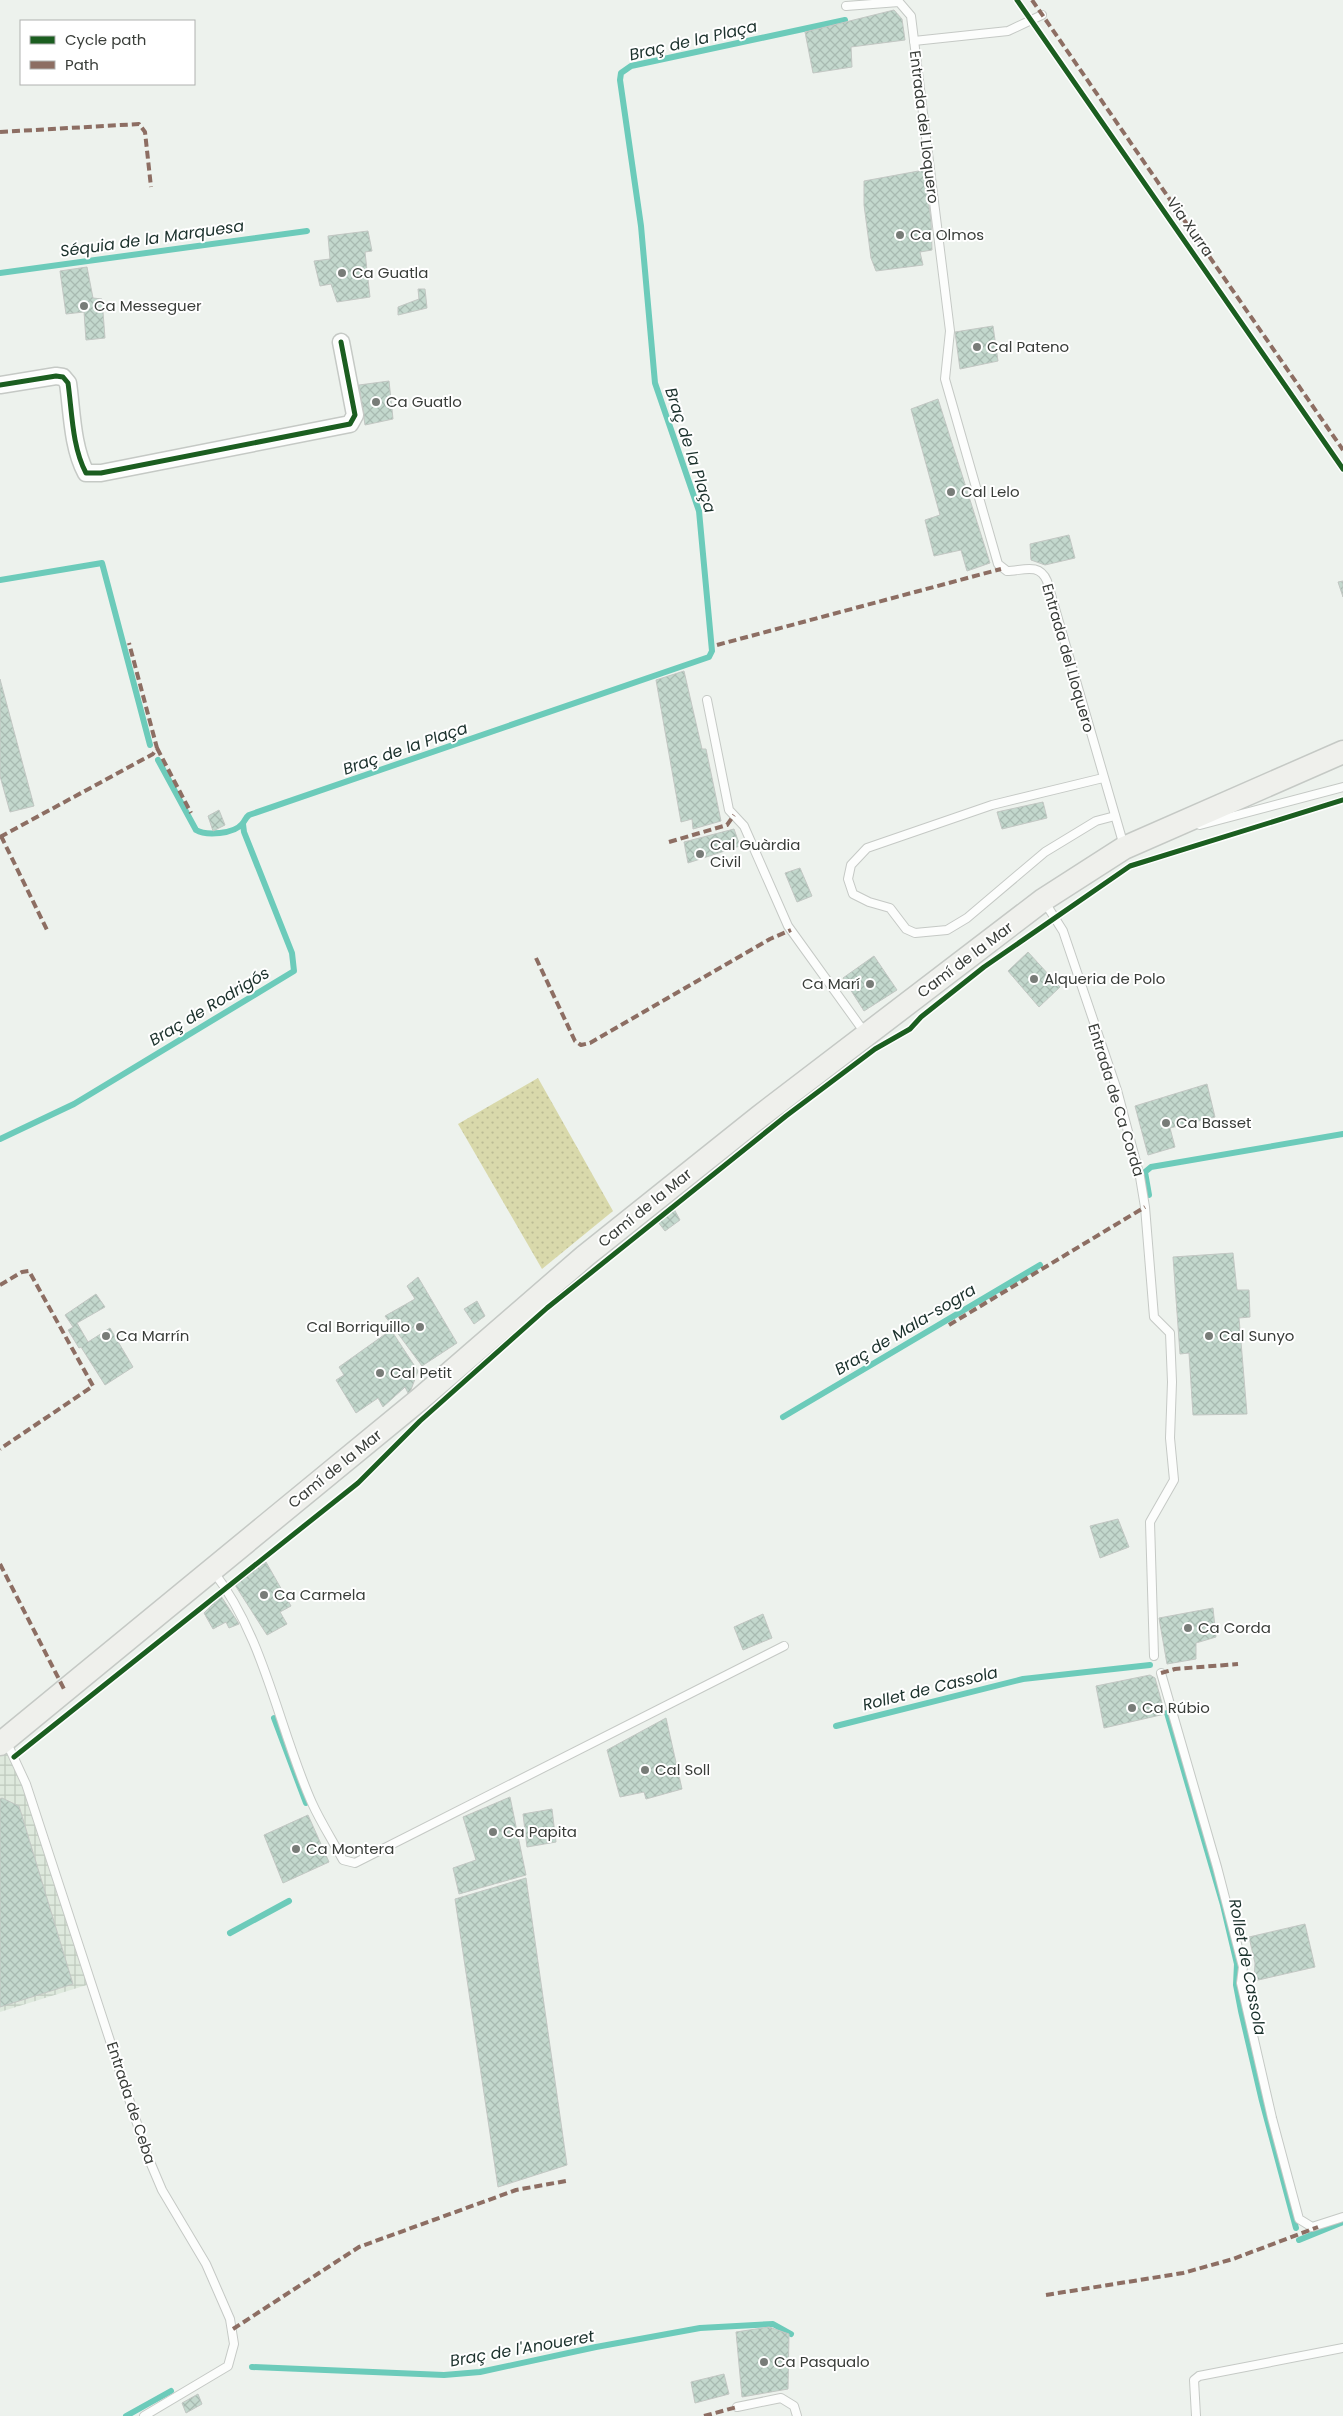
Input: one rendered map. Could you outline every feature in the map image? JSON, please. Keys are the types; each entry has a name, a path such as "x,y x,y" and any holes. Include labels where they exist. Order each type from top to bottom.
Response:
{"main road":[{"name":"Camí de la Mar","path":"3,1742 420,1399 586,1256 758,1117 1043,900 1124,848 1343,752"}],"street":[{"path":"0,385 56,376 64,377 68,383 83,467 86,473 101,473 350,424 354,415 341,342"}],"lane":[{"name":"Entrada del Lloquero","path":"846,6 899,2 911,16 950,331 945,380 998,564 1007,571 1036,569 1044,574 1124,848"},
{"path":"914,41 1008,31 1042,15"},
{"path":"707,700 730,810 744,826 788,926 866,1035"},
{"path":"1103,778 992,805 867,848 851,865 848,879 853,894 869,902 890,908 906,929 915,933 948,930 967,918 1045,852 1096,820 1115,816"},
{"path":"1158,833 1223,820 1343,787"},
{"name":"Entrada de Ca Corda","path":"1043,900 1064,931 1117,1090 1140,1177 1145,1208 1154,1318 1170,1333 1172,1382 1170,1438 1174,1480 1150,1522 1154,1656"},
{"path":"212,1570 227,1589 246,1623 312,1804 343,1860 355,1863 784,1646"},
{"path":"1161,1673 1217,1866 1243,1967 1241,1983 1272,2118 1299,2219 1312,2228 1343,2217"},
{"name":"Entrada de Ceba","path":"3,1742 26,1784 148,2157 162,2190 206,2264 233,2329 234,2344 228,2366 144,2416"},
{"path":"1196,2416 1194,2380 1199,2376 1343,2348"},
{"path":"736,2407 781,2398 794,2406 798,2416"}],"shaded area":[{"path":"5,1739 26,1784 90,1984 0,2012 0,1744"}],"green space":[{"path":"538,1078 613,1211 542,1269 458,1124"}],"building":[{"path":"894,10 902,19 905,40 851,47 852,67 813,73 805,32"},
{"name":"Ca Olmos","path":"924,170 931,220 932,250 920,252 923,265 876,271 871,258 864,205 864,181"},
{"name":"Ca Guatla","path":"368,231 372,251 365,252 370,297 337,302 331,284 320,286 314,261 330,259 328,236"},
{"name":"Ca Messeguer","path":"87,267 93,298 102,299 105,338 86,340 84,312 66,314 60,271"},
{"path":"418,289 425,289 427,308 398,315 398,307 419,299"},
{"name":"Cal Pateno","path":"993,326 998,361 960,369 955,332"},
{"name":"Ca Guatlo","path":"389,381 393,419 365,425 359,385"},
{"name":"Cal Lelo","path":"938,399 990,563 967,571 961,550 934,556 925,520 940,515 911,409"},
{"path":"1069,535 1075,558 1045,565 1031,560 1030,544"},
{"path":"1343,581 1343,597 1338,582"},
{"path":"684,671 702,749 706,749 721,821 693,829 692,819 681,822 656,680"},
{"path":"0,679 34,806 10,812 0,776"},
{"path":"1043,802 1047,818 1002,829 997,812"},
{"path":"219,810 225,825 213,831 208,816"},
{"name":"Cal Guàrdia Civil","path":"734,829 740,846 688,863 684,842"},
{"path":"800,868 812,896 797,902 785,873"},
{"name":"Alqueria de Polo","path":"1028,952 1060,987 1039,1007 1008,971"},
{"name":"Ca Marí","path":"874,956 897,990 864,1011 843,978"},
{"name":"Ca Basset","path":"1207,1084 1215,1117 1170,1128 1175,1147 1148,1155 1135,1106"},
{"path":"674,1209 680,1220 665,1231 658,1222"},
{"name":"Cal Sunyo","path":"1233,1253 1237,1290 1249,1290 1250,1317 1239,1318 1247,1414 1193,1415 1189,1353 1180,1354 1173,1257"},
{"name":"Cal Borriquillo","path":"418,1277 457,1343 422,1366 385,1316 415,1299 407,1286"},
{"name":"Ca Marrín","path":"96,1294 105,1307 77,1323 88,1342 110,1328 133,1367 105,1385 68,1330 73,1327 65,1315"},
{"path":"477,1301 485,1316 474,1324 464,1309"},
{"name":"Cal Petit","path":"391,1330 418,1371 409,1395 405,1387 383,1407 378,1398 356,1413 336,1380 344,1375 339,1367"},
{"path":"1118,1519 1129,1547 1100,1558 1090,1526"},
{"name":"Ca Carmela","path":"266,1562 291,1606 280,1612 287,1624 267,1635 235,1585"},
{"path":"221,1596 239,1624 229,1628 226,1622 213,1629 204,1613"},
{"name":"Ca Corda","path":"1213,1608 1216,1637 1196,1643 1196,1659 1167,1664 1159,1618"},
{"path":"763,1614 772,1638 743,1650 734,1627"},
{"name":"Ca Rúbio","path":"1150,1675 1155,1678 1165,1714 1104,1728 1096,1686"},
{"name":"Cal Soll","path":"666,1718 682,1789 646,1799 644,1792 620,1797 607,1750"},
{"name":"Ca Papita","path":"510,1797 526,1875 459,1894 453,1868 476,1860 463,1817"},
{"path":"2,1798 19,1806 73,1984 0,2007 0,1799"},
{"path":"552,1809 556,1842 527,1847 523,1814"},
{"name":"Ca Montera","path":"308,1815 329,1862 283,1883 264,1835"},
{"path":"526,1878 567,2165 498,2187 455,1899"},
{"path":"1305,1924 1315,1967 1254,1981 1255,1963 1249,1937"},
{"name":"Ca Pasqualo","path":"769,2327 789,2334 788,2389 742,2397 736,2332"},
{"path":"724,2374 729,2394 695,2403 691,2382"},
{"path":"198,2394 202,2404 186,2413 182,2403"}],"waterway":[{"name":"Braç de la Plaça","path":"158,760 196,830 206,833 227,832 238,827 249,815 709,657 712,651 699,511 655,383 641,226 620,80 621,73 631,66 845,20"},
{"name":"Séquia de la Marquesa","path":"0,273 307,231"},
{"path":"0,580 102,563 150,745"},
{"name":"Braç de Rodrigós","path":"0,1139 74,1104 294,971 292,953 244,832 243,824"},
{"name":"Braç de Mala-sogra","path":"1149,1195 1145,1172 1151,1167 1343,1134"},
{"name":"Braç de Mala-sogra","path":"783,1417 1040,1265"},
{"name":"Rollet de Cassola","path":"836,1726 1023,1679 1150,1665"},
{"name":"Rollet de Cassola","path":"1167,1713 1223,1905 1237,1964 1236,1985 1241,2011 1262,2101 1296,2228"},
{"name":"Braç de Mala-sogra","path":"274,1718 306,1803"},
{"name":"Rollet de Cassola","path":"230,1933 289,1901"},
{"name":"Rollet de Cassola","path":"1299,2240 1343,2222"},
{"name":"Braç de l'Anoueret","path":"252,2367 444,2375 480,2372 596,2347 700,2328 773,2324 791,2334"},
{"name":"Braç de l'Anoueret","path":"126,2416 171,2391"}],"marked path":[{"path":"1032,0 1343,450"},
{"path":"0,132 139,124 145,132 151,187"},
{"path":"717,645 1001,569"},
{"path":"0,837 153,754 157,748 129,643"},
{"path":"157,748 191,813"},
{"path":"669,842 727,825 734,815"},
{"path":"1,836 47,930"},
{"path":"536,958 575,1041 581,1045 590,1043 770,939 791,930"},
{"path":"949,1325 1145,1207"},
{"path":"0,1285 22,1272 29,1271 93,1386 0,1449"},
{"path":"0,1564 65,1691"},
{"path":"1161,1673 1175,1669 1238,1664"},
{"path":"233,2329 359,2247 516,2190 566,2181"},
{"path":"1046,2295 1183,2273 1233,2259 1318,2227"},
{"path":"704,2416 737,2407"}],"cycle path":[{"name":"Via Xurra","path":"1017,0 1343,469"},
{"path":"0,385 56,376 63,377 68,383 75,440 81,463 86,473 101,473 350,424 355,415 341,342"},
{"path":"14,1757 358,1483 420,1421 547,1308 786,1116 875,1049 910,1029 921,1017 984,967 1130,866 1343,800"}],"place":[{"name":"Ca Olmos","path":"900,235"},
{"name":"Ca Guatla","path":"342,273"},
{"name":"Ca Messeguer","path":"84,306"},
{"name":"Cal Pateno","path":"977,347"},
{"name":"Ca Guatlo","path":"376,402"},
{"name":"Cal Lelo","path":"951,492"},
{"name":"Cal Guàrdia Civil","path":"700,854"},
{"name":"Alqueria de Polo","path":"1034,979"},
{"name":"Ca Marí","path":"870,984"},
{"name":"Ca Basset","path":"1166,1123"},
{"name":"Cal Borriquillo","path":"420,1327"},
{"name":"Ca Marrín","path":"106,1336"},
{"name":"Cal Sunyo","path":"1209,1336"},
{"name":"Cal Petit","path":"380,1373"},
{"name":"Ca Carmela","path":"264,1595"},
{"name":"Ca Corda","path":"1188,1628"},
{"name":"Ca Rúbio","path":"1132,1708"},
{"name":"Cal Soll","path":"645,1770"},
{"name":"Ca Papita","path":"493,1832"},
{"name":"Ca Montera","path":"296,1849"},
{"name":"Ca Pasqualo","path":"764,2362"}]}
